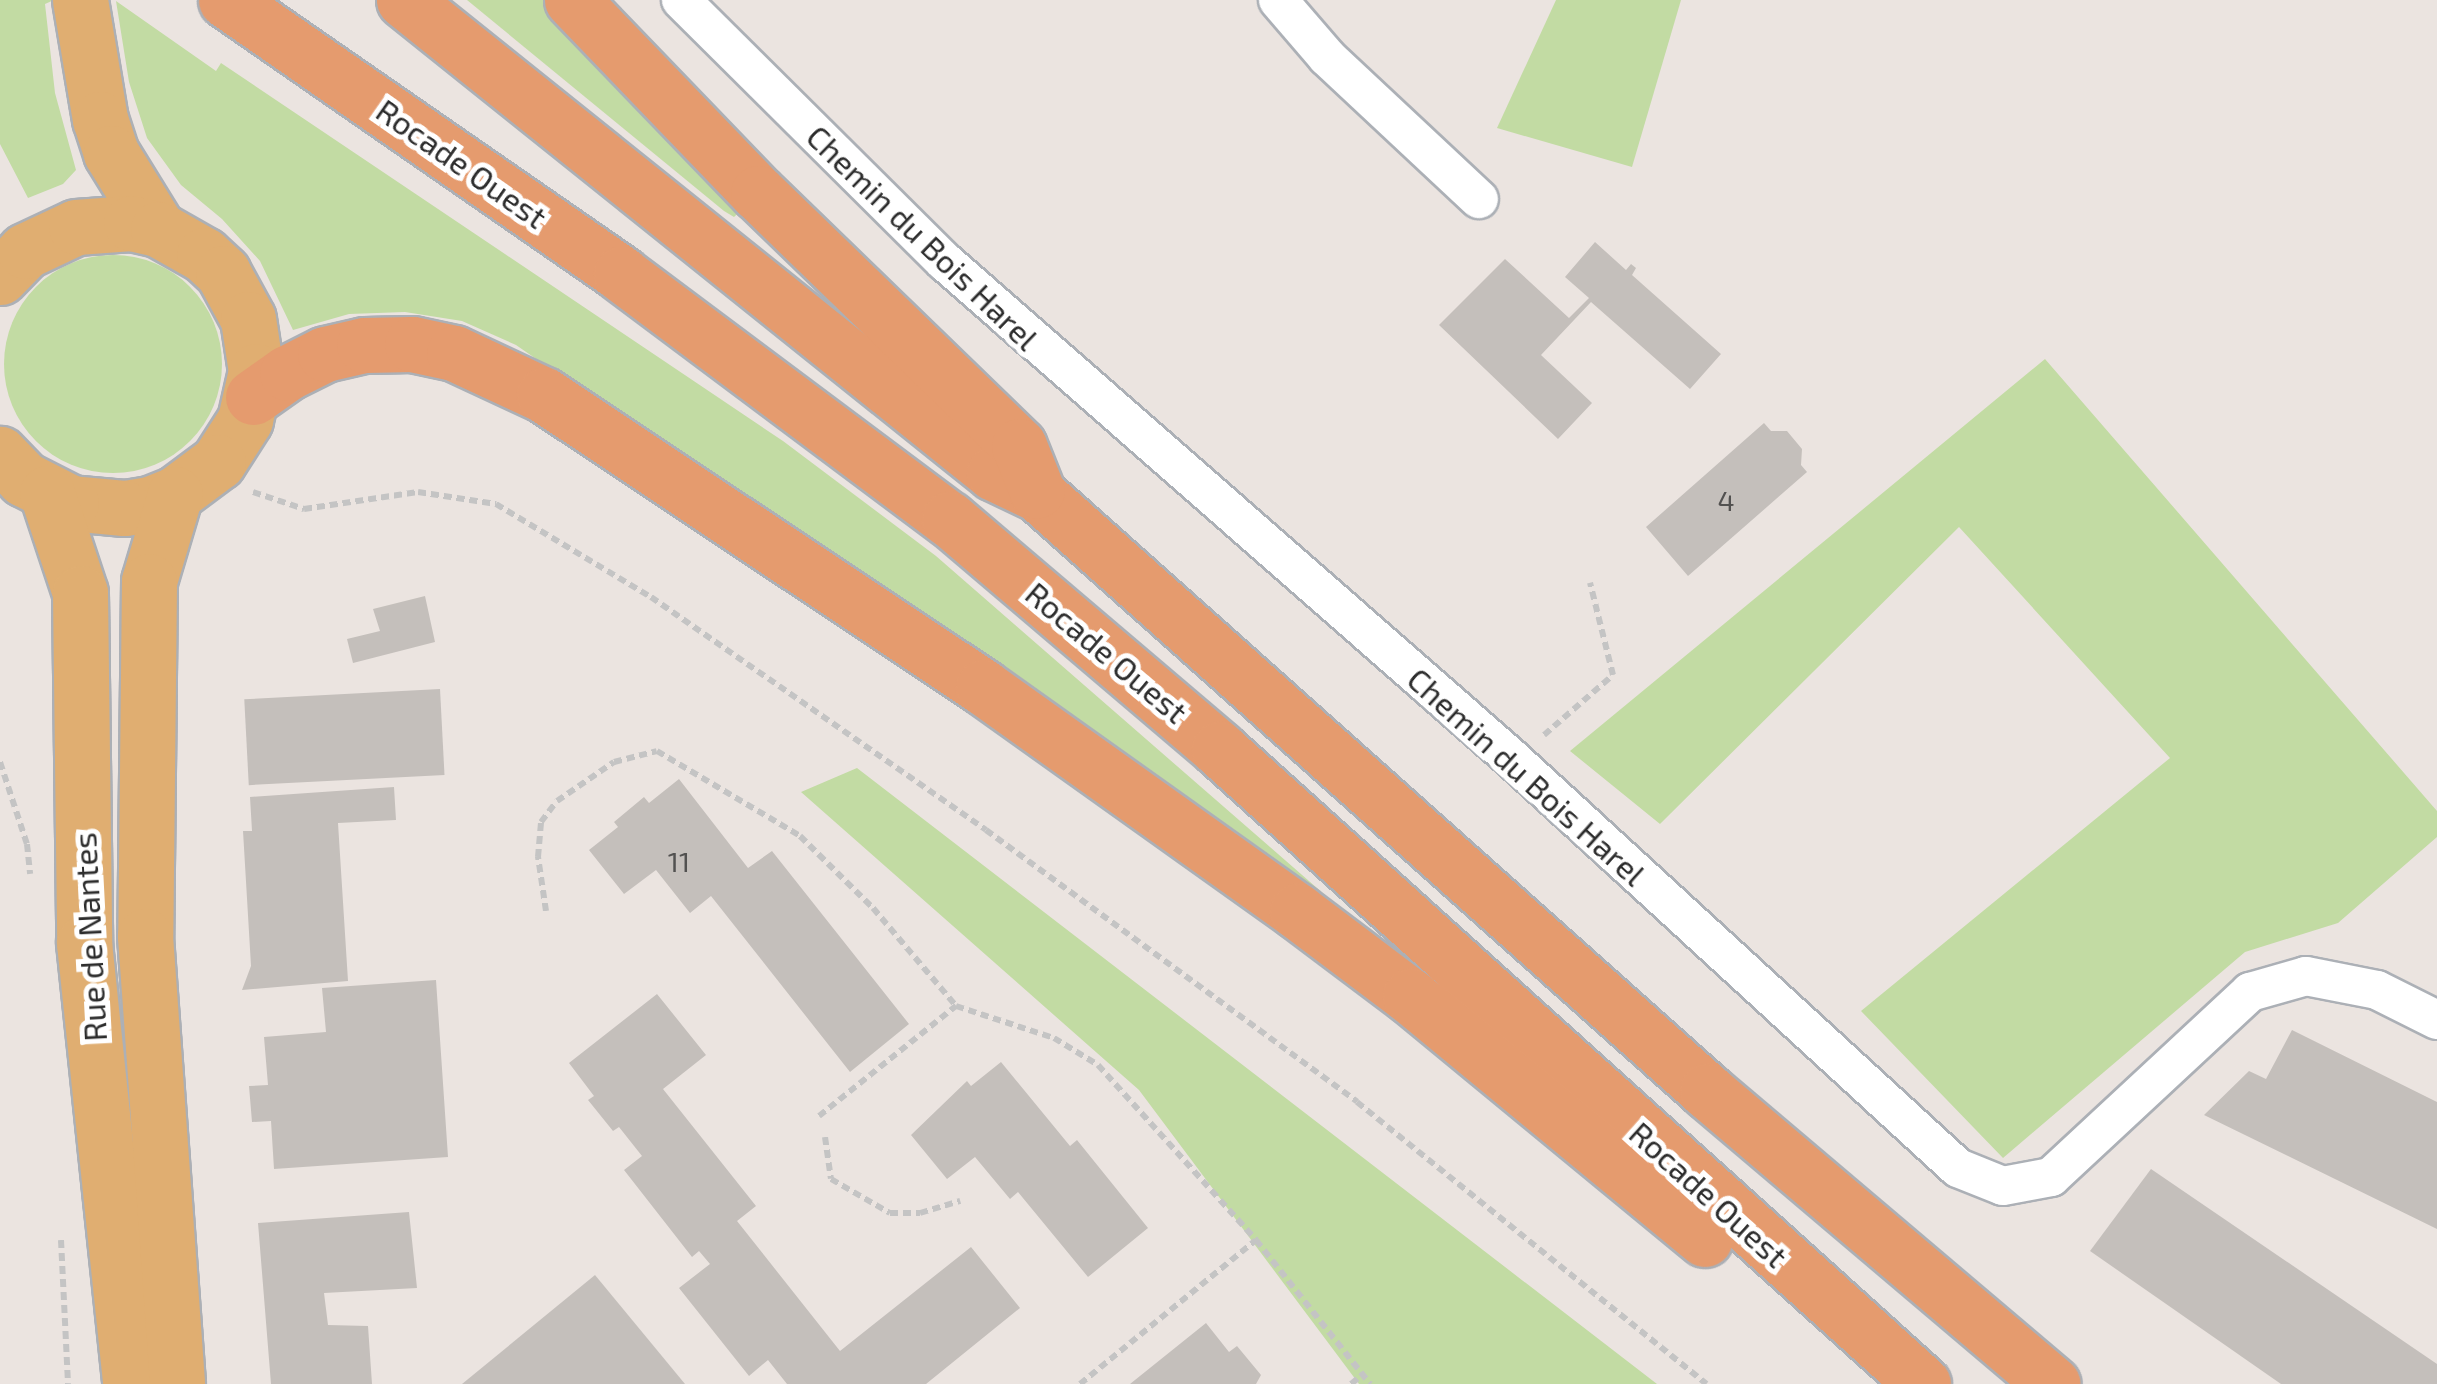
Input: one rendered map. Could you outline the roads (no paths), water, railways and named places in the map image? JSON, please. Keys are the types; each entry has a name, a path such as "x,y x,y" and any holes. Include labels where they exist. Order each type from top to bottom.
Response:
{"highway":[{"name":"Rocade Ouest","path":"226,0 622,274 950,519 1220,749 1778,1258 1923,1384"},
{"path":"404,0 994,473 1038,494 1707,1091 2053,1384"},
{"path":"572,0 758,193 1019,446 1038,494"},
{"path":"252,397 287,372 325,354 364,345 412,344 454,353 529,387 983,688 1296,910 1438,1019 1721,1252 1778,1258"}],"main road":[{"path":"80,0 100,118 112,152 158,230"},
{"path":"0,454 24,479 71,503 124,508 175,494 218,462 245,420 252,397 254,344 238,295 204,255 158,230 131,223 76,227 49,236 2,266"},
{"name":"Rue de Nantes","path":"47,493 80,593 84,943 130,1384"},
{"name":"Rue de Nantes","path":"175,494 149,580 145,936 178,1384"}],"street":[{"name":"Chemin du Bois Harel","path":"680,0 944,261 1508,756 1958,1168 2003,1186 2051,1177 2250,992 2306,976 2377,990 2437,1020"},
{"path":"1278,0 1327,57 1479,199"}]}
